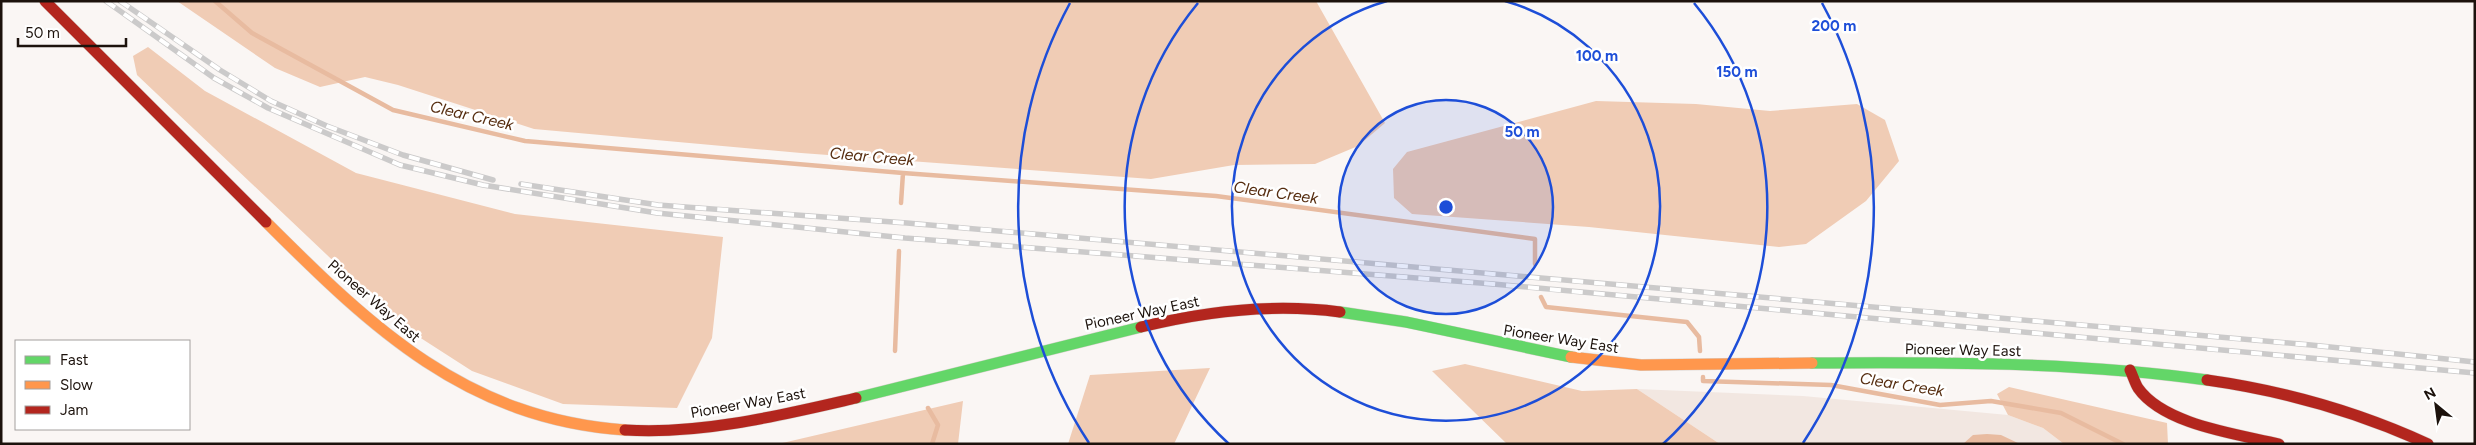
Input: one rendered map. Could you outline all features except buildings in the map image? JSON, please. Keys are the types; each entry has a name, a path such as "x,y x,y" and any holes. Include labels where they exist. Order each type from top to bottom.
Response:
{"main road":[{"name":"Pioneer Way East","path":"45,1 332,287 390,338 470,389 514,408 553,421 590,428 623,431 668,431 752,420 850,399 1183,317 1253,309 1331,310 1370,316 1516,349 1626,364 1832,362 2130,370 2202,378 2303,397 2380,422 2428,444"},
{"path":"2130,370 2133,383 2143,396 2158,408 2199,424 2279,444"}],"shaded area":[{"path":"177,1 1316,1 1385,123 1358,146 1315,164 1234,165 1151,179 801,153 534,129 398,85 365,77 320,87 275,68"},
{"path":"148,47 205,91 356,173 515,214 723,237 712,338 677,408 563,404 472,371 402,326 137,75 133,56"},
{"path":"1596,101 1696,104 1770,111 1857,104 1885,120 1899,161 1866,201 1806,244 1779,247 1589,227 1412,214 1394,198 1393,169 1407,152"},
{"path":"1465,364 1582,391 1637,389 1720,444 1507,444 1432,371"},
{"path":"1210,368 1174,444 1068,444 1090,375"},
{"path":"2009,387 2167,423 2168,444 2064,444 2043,428 2008,415 1997,394"},
{"path":"1637,389 1803,396 2008,415 2043,428 2064,444 1720,444"},
{"path":"963,401 958,444 778,444"},
{"path":"1973,435 2001,435 2020,444 1963,444"}],"waterway":[{"name":"Clear Creek","path":"215,1 252,33 393,110 525,141 903,173 1216,196 1535,239 1535,264"},
{"path":"901,203 903,173"},
{"path":"895,351 899,251"},
{"name":"Clear Creek","path":"1541,297 1546,307 1687,322 1699,337 1700,351"},
{"name":"Clear Creek","path":"1703,377 1703,381 1831,385 1940,405 1991,401 2061,413 2123,444"},
{"path":"928,408 938,425 932,444"}],"railway":[{"path":"106,1 214,78 268,108 400,165 483,185 657,213 905,238 1493,284 2475,373"},
{"path":"120,1 220,70 271,101 327,126 403,155 493,180"},
{"path":"521,184 658,205 907,223 2311,345 2475,362"}],"traffic: fast":[{"path":"1340,312 1406,322 1571,357"},
{"path":"856,398 1141,327"},
{"path":"1812,363 1960,363 2060,366 2207,380"}],"traffic: slow":[{"path":"266,222 345,298 426,362 470,387 517,408 569,422 625,430"},
{"path":"1571,357 1641,365 1812,363"}],"traffic: jam":[{"path":"45,1 266,222"},
{"path":"1141,327 1165,321 1240,310 1290,308 1340,312"},
{"path":"2130,370 2138,388 2150,401 2165,411 2223,432 2279,444"},
{"path":"2207,380 2264,390 2320,404 2347,412 2428,444"},
{"path":"625,430 654,431 712,427 770,417 856,398"}]}
